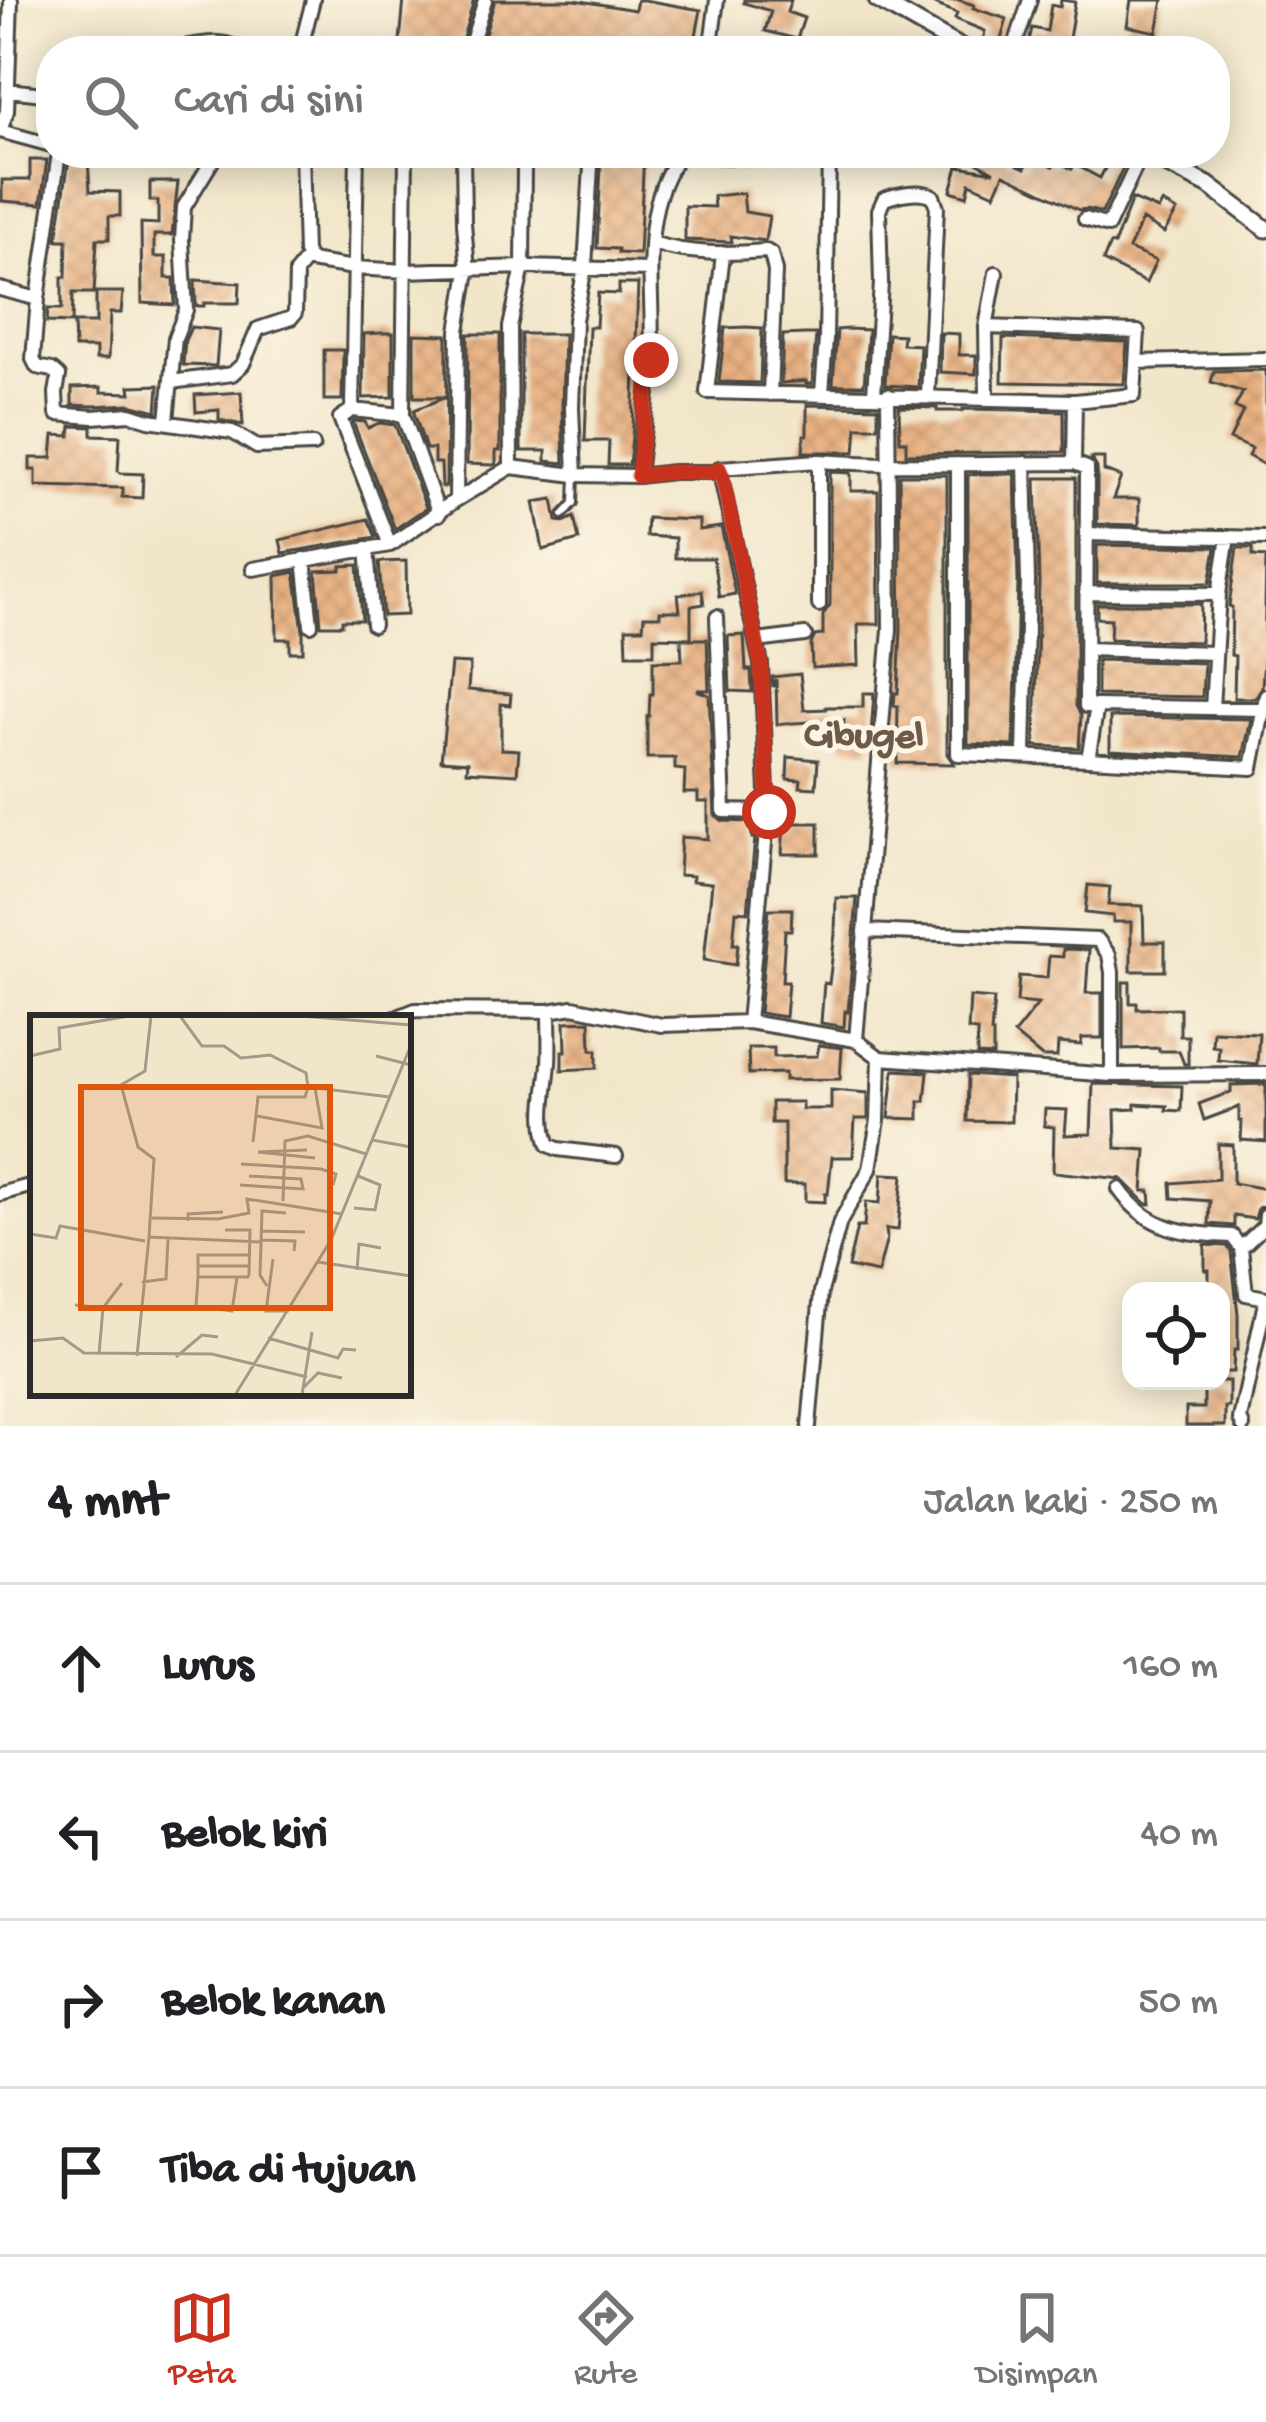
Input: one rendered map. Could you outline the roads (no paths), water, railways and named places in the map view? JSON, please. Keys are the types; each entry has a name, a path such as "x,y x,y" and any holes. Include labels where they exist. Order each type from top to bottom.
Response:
{"street":[{"path":"11,0 9,90 0,131 36,141"},
{"path":"304,36 313,0"},
{"path":"474,36 485,0"},
{"path":"712,36 717,0"},
{"path":"877,0 941,36"},
{"path":"1019,36 1030,0"},
{"path":"9,90 36,93"},
{"path":"57,168 33,363 59,376 57,414 130,414 232,432 257,447 313,445"},
{"path":"167,421 176,338 187,310 184,207 208,168"},
{"path":"302,168 305,252 310,261 406,271 650,270"},
{"path":"352,410 356,168"},
{"path":"406,168 403,415 439,514"},
{"path":"456,500 458,331 468,271 463,168"},
{"path":"511,467 510,327 524,267 524,168"},
{"path":"575,475 575,320 585,267 589,168"},
{"path":"638,476 651,360 652,242 659,192 670,168"},
{"path":"822,393 829,168"},
{"path":"1085,219 1108,226 1136,168"},
{"path":"1173,168 1208,185 1266,229"},
{"path":"856,1040 890,629 880,210 890,196 923,192 933,196 937,207 928,396"},
{"path":"652,242 671,249 723,254 766,251 774,260 770,394"},
{"path":"723,254 707,392 1075,401 1134,394 1138,332 986,327"},
{"path":"171,382 232,374 243,364 258,329 295,314 296,272 307,258"},
{"path":"987,397 986,327 996,273"},
{"path":"0,289 38,299"},
{"path":"1138,362 1266,359"},
{"path":"1074,463 1075,401"},
{"path":"390,545 340,418 352,410 403,415"},
{"path":"819,461 819,605"},
{"path":"253,569 390,545 511,467 638,476 819,461 889,466 958,464 1074,463 1087,469 1086,706 1212,708 1264,703 1252,768 958,754 958,464"},
{"path":"1024,754 1025,463"},
{"path":"719,468 758,641 769,812 748,1022"},
{"path":"1086,534 1266,538"},
{"path":"1212,708 1219,594 1228,537"},
{"path":"368,548 373,625"},
{"path":"304,559 311,625"},
{"path":"1086,592 1219,594"},
{"path":"718,616 724,811 769,812"},
{"path":"758,641 805,635"},
{"path":"1086,649 1214,653"},
{"path":"1088,759 1097,706"},
{"path":"866,931 1098,940 1112,972 1112,1075"},
{"path":"404,1015 423,1009 549,1011 573,1007 662,1024 748,1022 856,1040 880,1058 1112,1075 1266,1074"},
{"path":"549,1011 544,1111 549,1145 616,1156"},
{"path":"809,1426 821,1292 840,1222 870,1169 880,1058"},
{"path":"0,1194 30,1186"},
{"path":"1119,1189 1134,1211 1172,1229 1232,1236 1241,1248 1246,1294 1266,1298 1240,1419 1243,1426"},
{"path":"1241,1248 1264,1225 1266,1215"}],"lane":[{"path":"563,515 574,503 575,475"}],"district":[{"name":"Cibugel","path":"864,732"}]}
